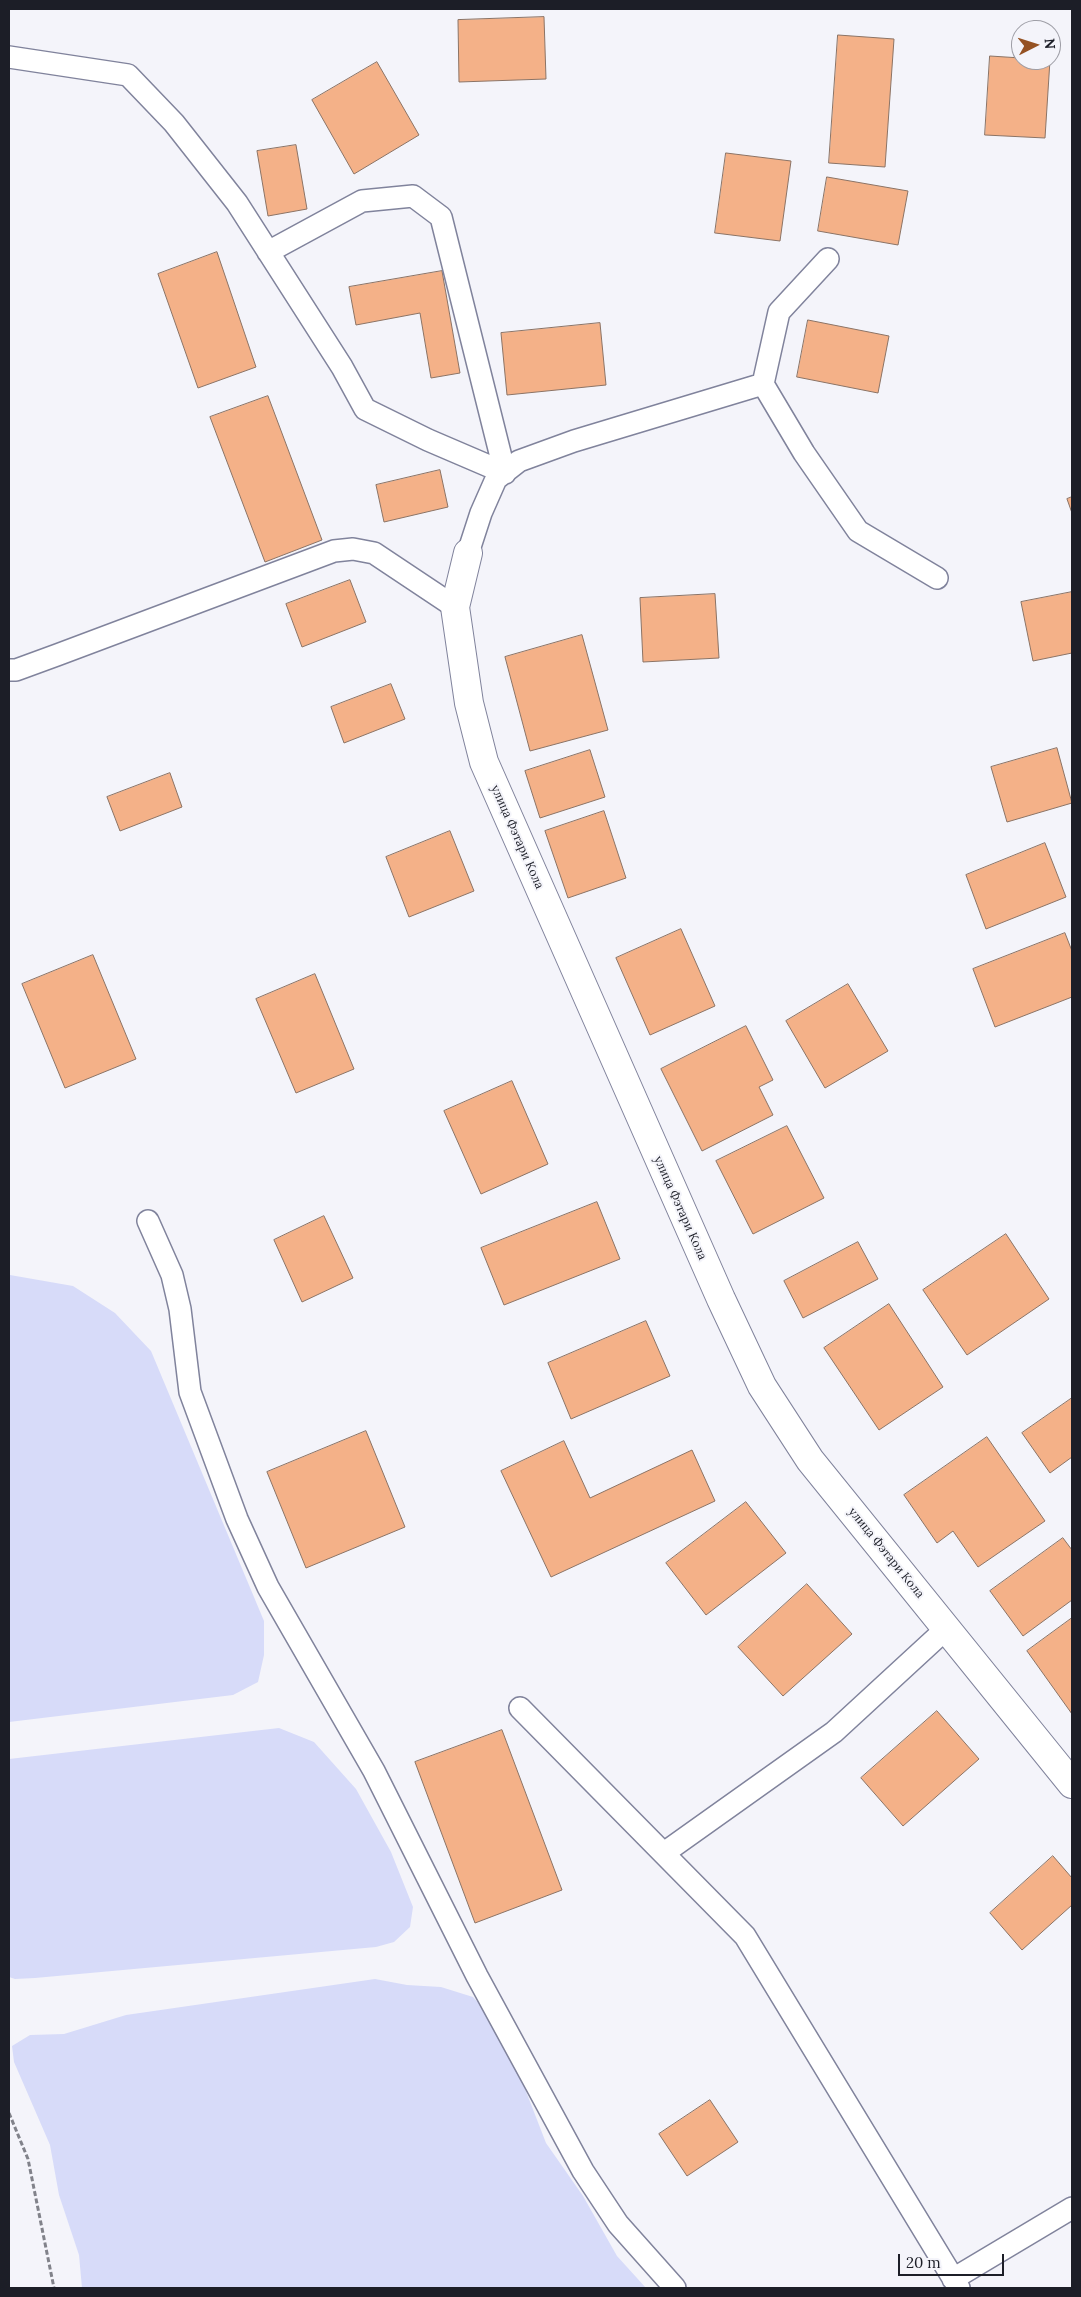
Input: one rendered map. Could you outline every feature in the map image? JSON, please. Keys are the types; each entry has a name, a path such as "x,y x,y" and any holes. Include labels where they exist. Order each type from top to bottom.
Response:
{"street":[{"name":"улица Фэтари Кола","path":"468,553 455,607 468,703 484,762 712,1280 762,1386 810,1460 1072,1784"}],"lane":[{"path":"9,57 128,75 174,124 237,203 342,367 365,409 428,440 505,472"},
{"path":"268,252 362,201 414,196 442,217 505,472"},
{"path":"828,260 779,312 763,384 804,453 858,531 937,578"},
{"path":"468,553 481,514 496,479 519,461 574,441 763,384"},
{"path":"9,670 16,670 57,656 334,551 353,549 374,553 455,607"},
{"path":"148,1222 172,1274 180,1309 190,1392 237,1519 268,1586 374,1771 477,1976 583,2171 618,2224 676,2288"},
{"path":"664,1853 834,1732 947,1628"},
{"path":"520,1708 745,1936 956,2284 1072,2208"}],"path":[{"path":"9,2113 28,2159 54,2288"}],"shaded area":[{"path":"9,1273 10,1275 73,1286 115,1313 151,1351 264,1621 264,1655 258,1682 233,1695 9,1722"},
{"path":"279,1728 314,1742 356,1789 391,1852 413,1907 410,1927 394,1942 376,1947 35,1978 15,1979 9,1977 9,1759"},
{"path":"375,1979 407,1985 441,1987 473,1997 486,2011 522,2081 546,2143 583,2196 617,2256 646,2288 82,2288 79,2255 59,2195 50,2145 14,2062 12,2046 30,2035 64,2034 126,2015"}],"building":[{"path":"544,17 546,79 459,82 458,20"},
{"path":"838,35 894,39 885,167 829,163"},
{"path":"990,56 1011,57 1011,70 1049,70 1045,138 985,135"},
{"path":"377,62 419,135 354,174 312,100"},
{"path":"296,145 307,209 268,216 257,151"},
{"path":"726,153 791,161 780,241 715,233"},
{"path":"827,177 908,191 898,245 818,231"},
{"path":"217,252 256,367 198,388 158,274"},
{"path":"442,271 460,373 431,378 420,313 356,325 349,287"},
{"path":"808,320 889,336 878,393 797,377"},
{"path":"600,323 606,385 507,395 501,333"},
{"path":"268,396 322,540 265,562 210,417"},
{"path":"440,470 448,507 384,522 376,485"},
{"path":"1072,497 1072,513 1067,499"},
{"path":"350,580 366,622 302,647 286,604"},
{"path":"1072,592 1072,653 1033,661 1021,602"},
{"path":"715,594 719,658 643,662 640,598"},
{"path":"582,635 608,730 530,751 505,657"},
{"path":"391,684 405,719 344,743 331,707"},
{"path":"1057,748 1072,803 1007,822 991,767"},
{"path":"590,750 605,797 540,818 525,771"},
{"path":"170,773 182,807 120,831 107,797"},
{"path":"604,811 626,878 568,898 545,831"},
{"path":"450,831 474,891 409,917 386,857"},
{"path":"1045,843 1066,897 986,929 966,875"},
{"path":"681,929 715,1006 650,1035 616,958"},
{"path":"1065,933 1072,951 1072,997 995,1027 973,969"},
{"path":"93,955 136,1059 65,1088 22,984"},
{"path":"315,974 354,1069 296,1093 256,999"},
{"path":"848,984 888,1051 825,1088 786,1021"},
{"path":"746,1026 773,1080 759,1087 773,1115 702,1151 661,1069"},
{"path":"512,1081 548,1164 481,1194 444,1111"},
{"path":"787,1126 824,1198 753,1234 716,1161"},
{"path":"597,1202 620,1259 504,1305 481,1248"},
{"path":"324,1216 353,1278 302,1302 274,1240"},
{"path":"1006,1234 1049,1299 967,1355 923,1290"},
{"path":"858,1242 878,1279 803,1318 784,1281"},
{"path":"889,1304 943,1387 879,1430 824,1348"},
{"path":"646,1321 670,1376 571,1419 548,1363"},
{"path":"1072,1398 1072,1457 1050,1473 1022,1433"},
{"path":"366,1431 405,1527 306,1568 267,1472"},
{"path":"987,1437 1045,1521 978,1567 953,1531 937,1543 904,1495"},
{"path":"564,1441 590,1498 692,1450 715,1501 551,1577 501,1471"},
{"path":"746,1502 786,1553 706,1615 666,1563"},
{"path":"1063,1538 1072,1550 1072,1600 1023,1636 990,1591"},
{"path":"807,1584 852,1634 783,1696 738,1647"},
{"path":"1072,1618 1072,1714 1027,1651"},
{"path":"937,1711 979,1759 903,1826 861,1778"},
{"path":"502,1730 562,1890 475,1923 415,1762"},
{"path":"1053,1856 1072,1878 1072,1905 1022,1950 990,1913"},
{"path":"710,2100 738,2142 687,2176 659,2134"}]}
